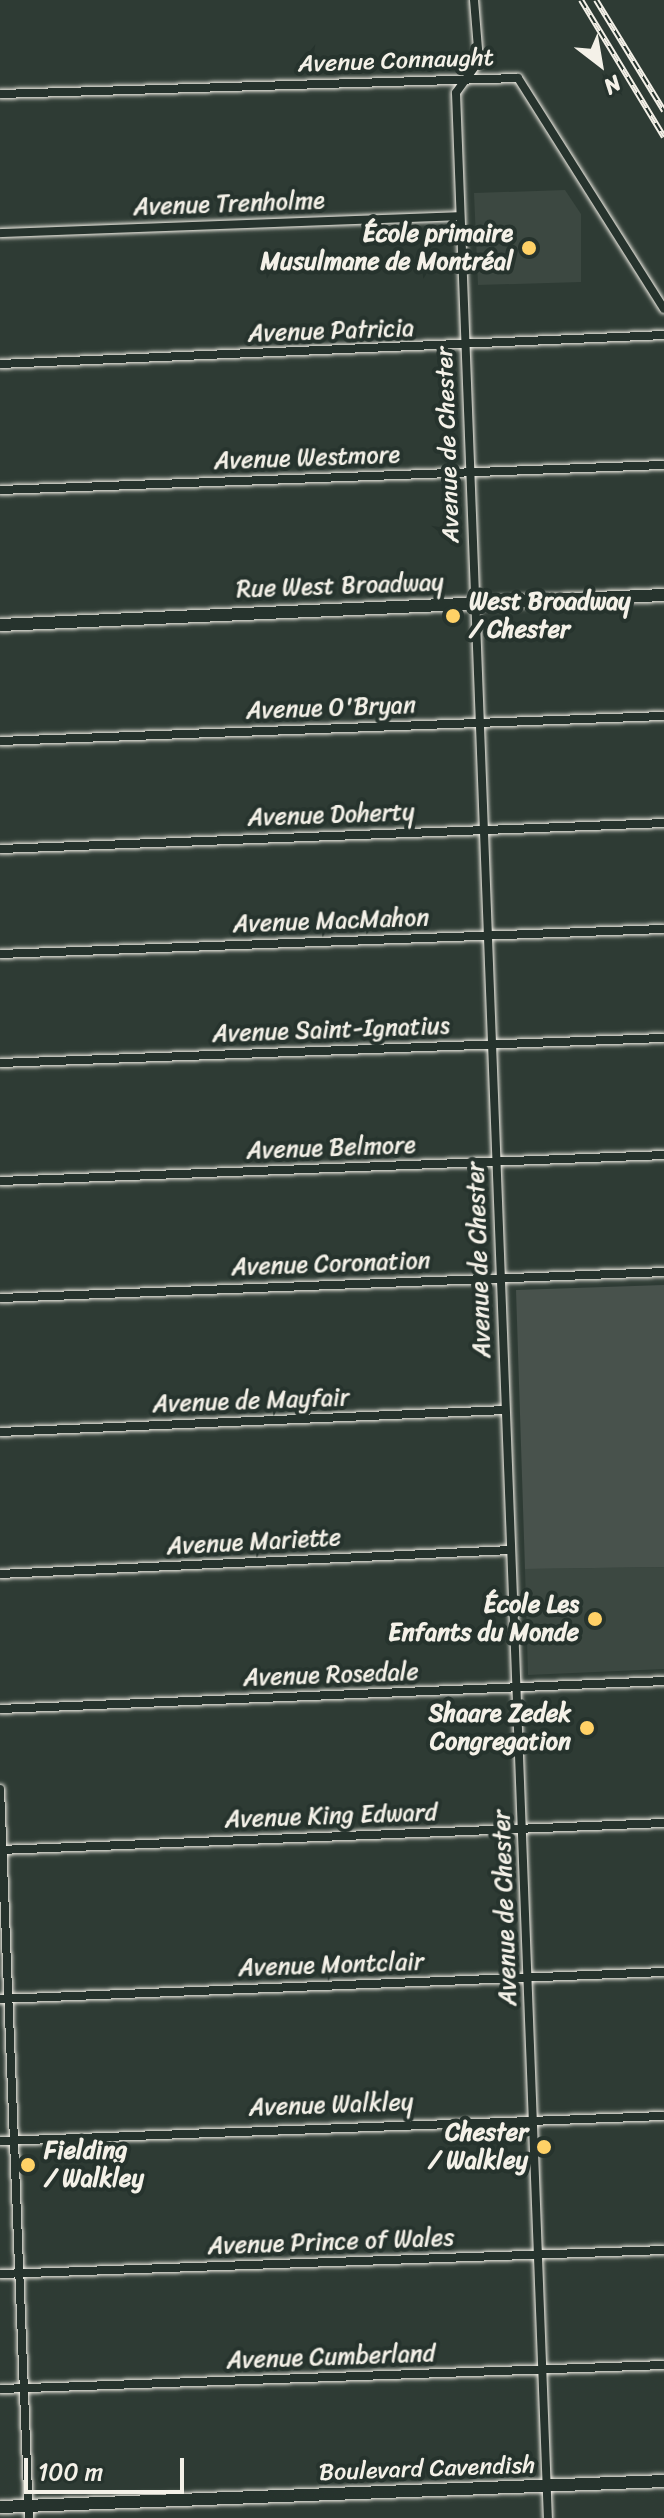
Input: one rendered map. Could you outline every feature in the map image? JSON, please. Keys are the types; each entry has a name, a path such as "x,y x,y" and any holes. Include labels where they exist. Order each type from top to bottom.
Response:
{"street":[{"name":"Avenue de Chester","path":"476,4 479,61 456,93 548,2518"},
{"name":"Avenue Connaught","path":"0,94 468,78 527,83 664,309"},
{"name":"Avenue Trenholme","path":"0,233 460,216"},
{"name":"Avenue Patricia","path":"0,364 664,335"},
{"name":"Avenue Westmore","path":"0,490 664,465"},
{"name":"Rue West Broadway","path":"0,617 17,620 664,595"},
{"name":"Rue West Broadway","path":"0,625 17,620"},
{"name":"Avenue O'Bryan","path":"0,741 664,716"},
{"name":"Avenue Doherty","path":"0,849 664,823"},
{"name":"Avenue MacMahon","path":"0,954 664,929"},
{"name":"Avenue Saint-Ignatius","path":"0,1063 664,1038"},
{"name":"Avenue Belmore","path":"0,1181 664,1155"},
{"name":"Avenue Coronation","path":"0,1298 664,1272"},
{"name":"Avenue de Mayfair","path":"0,1432 505,1410"},
{"name":"Avenue Mariette","path":"0,1574 510,1550"},
{"name":"Avenue Rosedale","path":"0,1709 664,1681"},
{"path":"0,1789 4,1999 14,2140 29,2512"},
{"name":"Avenue King Edward","path":"1,1850 664,1823"},
{"name":"Avenue Montclair","path":"4,1999 664,1972"},
{"name":"Avenue Walkley","path":"0,2141 664,2116"},
{"name":"Avenue Prince of Wales","path":"0,2274 664,2250"},
{"name":"Avenue Cumberland","path":"0,2389 664,2365"},
{"name":"Boulevard Cavendish","path":"0,2507 29,2512 664,2481"}],"shaded area":[{"name":"École primaire Musulmane de Montréal","path":"565,190 581,214 581,282 478,285 474,193"},
{"path":"664,1285 664,1567 525,1569 516,1290"},
{"name":"École Les Enfants du Monde","path":"664,1567 664,1669 528,1675 525,1569"}],"railway":[{"path":"581,0 664,137"},
{"path":"596,0 664,111"}],"place":[{"name":"École primaire Musulmane de Montréal","path":"529,248"},
{"name":"West Broadway / Chester","path":"453,616"},
{"name":"École Les Enfants du Monde","path":"595,1619"},
{"name":"Shaare Zedek Congregation","path":"587,1728"},
{"name":"Chester / Walkley","path":"544,2147"},
{"name":"Fielding / Walkley","path":"28,2165"}]}
